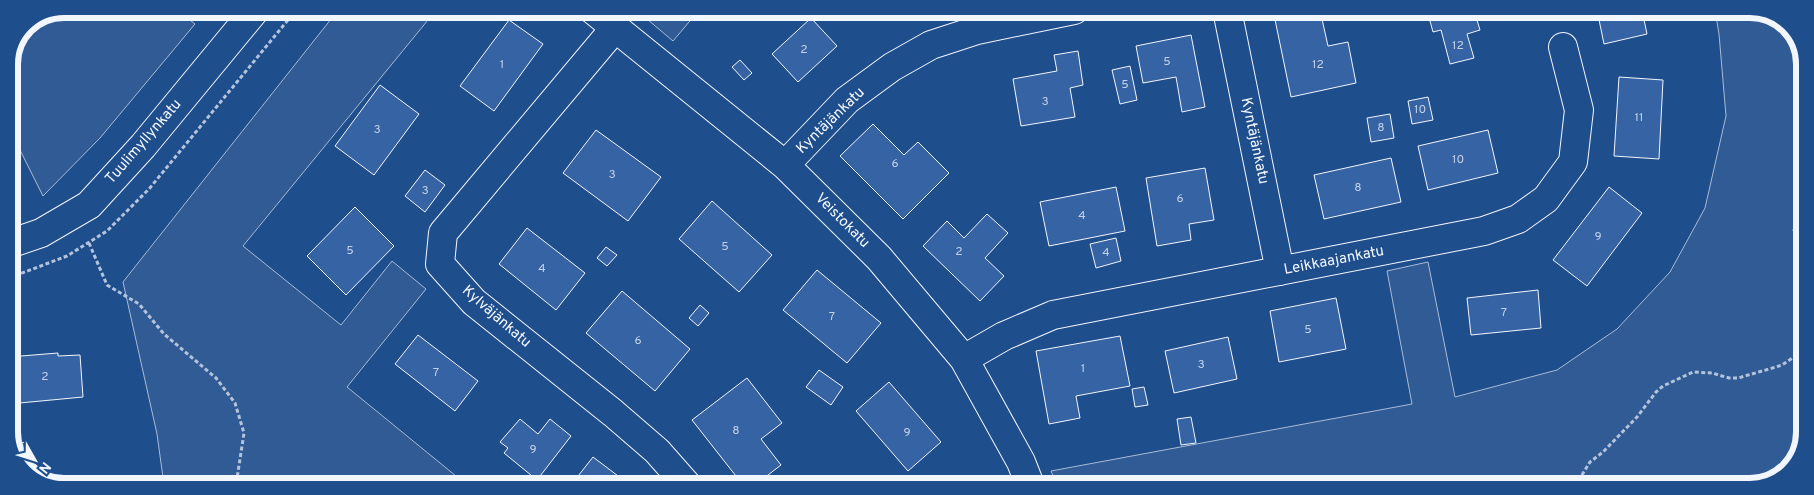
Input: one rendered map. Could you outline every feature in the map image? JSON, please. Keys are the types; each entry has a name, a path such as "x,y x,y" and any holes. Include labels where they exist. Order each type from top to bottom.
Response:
{"street":[{"name":"Tuulimyllynkatu","path":"18,241 42,233 89,205 143,146 249,18"},
{"name":"Veistokatu","path":"603,18 785,165 879,258 964,359 1020,462 1027,478"},
{"name":"Kyntäjänkatu","path":"785,165 847,100 892,67 931,45 977,30 1035,18"},
{"name":"Kyntäjänkatu","path":"1229,18 1280,271"},
{"name":"Kylväjänkatu","path":"615,28 443,233 440,264 474,302 613,413 657,451 681,478"},
{"name":"Leikkaajankatu","path":"964,359 1004,336 1053,314 1484,232 1518,219 1546,199 1573,162 1579,110 1563,47"}],"path":[{"path":"88,242 107,285 139,304 164,334 216,378 235,403 244,433 237,478"},
{"path":"1580,478 1590,462 1604,452 1663,386 1693,372 1712,373 1729,378 1738,378 1782,365 1796,357"}],"shaded area":[{"path":"55,18 187,18 195,24 100,138 43,196 18,146 18,55 25,38 31,31 38,25"},
{"path":"332,18 430,18 243,246 341,325 392,261 426,289 347,387 458,478 163,478 157,434 123,282"},
{"path":"646,18 692,18 673,41"},
{"path":"1716,18 1762,19 1776,25 1787,35 1796,55 1796,438 1792,452 1779,468 1765,475 1750,478 1054,478 1051,471 1412,404 1387,271 1428,262 1455,397 1557,370 1617,329 1670,272 1705,208 1726,116"}],"building":[{"path":"811,18 837,46 798,82 772,54"},
{"path":"1275,18 1322,18 1328,46 1348,42 1356,83 1291,97"},
{"path":"1429,18 1476,18 1480,30 1467,34 1474,58 1450,64 1441,30 1433,32"},
{"path":"1599,18 1644,18 1647,34 1604,44"},
{"path":"509,20 543,44 494,111 460,86"},
{"path":"1191,35 1205,107 1182,112 1176,77 1143,83 1136,46"},
{"path":"1078,51 1083,85 1070,88 1075,117 1021,126 1013,79 1057,71 1054,55"},
{"path":"740,60 752,73 744,80 732,67"},
{"path":"1130,66 1137,100 1120,104 1112,70"},
{"path":"1619,77 1663,80 1659,159 1614,156"},
{"path":"380,85 419,114 374,175 335,146"},
{"path":"1428,97 1433,120 1412,124 1408,101"},
{"path":"1390,114 1394,138 1371,142 1367,118"},
{"path":"873,124 904,155 918,142 949,173 903,219 840,156"},
{"path":"596,130 661,177 628,221 563,173"},
{"path":"1488,130 1498,173 1428,190 1418,146"},
{"path":"1391,158 1401,202 1324,219 1314,175"},
{"path":"1205,168 1214,220 1189,224 1191,240 1157,246 1146,178"},
{"path":"425,170 445,185 425,212 405,196"},
{"path":"1116,187 1125,231 1049,246 1040,202"},
{"path":"1609,187 1642,213 1587,286 1553,260"},
{"path":"712,201 772,255 739,292 679,239"},
{"path":"355,207 394,246 346,295 307,256"},
{"path":"987,214 1008,233 985,258 1004,276 980,301 923,246 947,221 964,238"},
{"path":"527,228 585,273 556,310 499,264"},
{"path":"1116,238 1121,261 1096,268 1090,244"},
{"path":"606,247 617,255 607,266 597,258"},
{"path":"817,270 881,323 847,363 783,310"},
{"path":"1538,290 1541,328 1471,335 1467,298"},
{"path":"622,291 690,349 655,391 586,333"},
{"path":"1336,298 1346,349 1279,362 1270,311"},
{"path":"700,305 709,313 698,326 689,318"},
{"path":"418,335 478,381 455,411 395,364"},
{"path":"1120,336 1130,386 1076,396 1080,418 1049,424 1036,351"},
{"path":"1228,337 1237,379 1174,393 1165,351"},
{"path":"58,353 58,356 80,355 83,397 18,403 18,356"},
{"path":"819,370 843,387 831,405 806,387"},
{"path":"747,378 782,423 761,439 781,465 764,478 738,478 692,420"},
{"path":"889,382 941,442 908,471 856,411"},
{"path":"1144,387 1148,405 1135,407 1132,389"},
{"path":"1191,417 1196,443 1181,445 1177,419"},
{"path":"520,419 538,434 550,419 571,436 539,478 535,478 504,453 508,448 500,442"},
{"path":"26,442 29,462 21,449 19,443"},
{"path":"593,457 621,478 576,478"}]}
